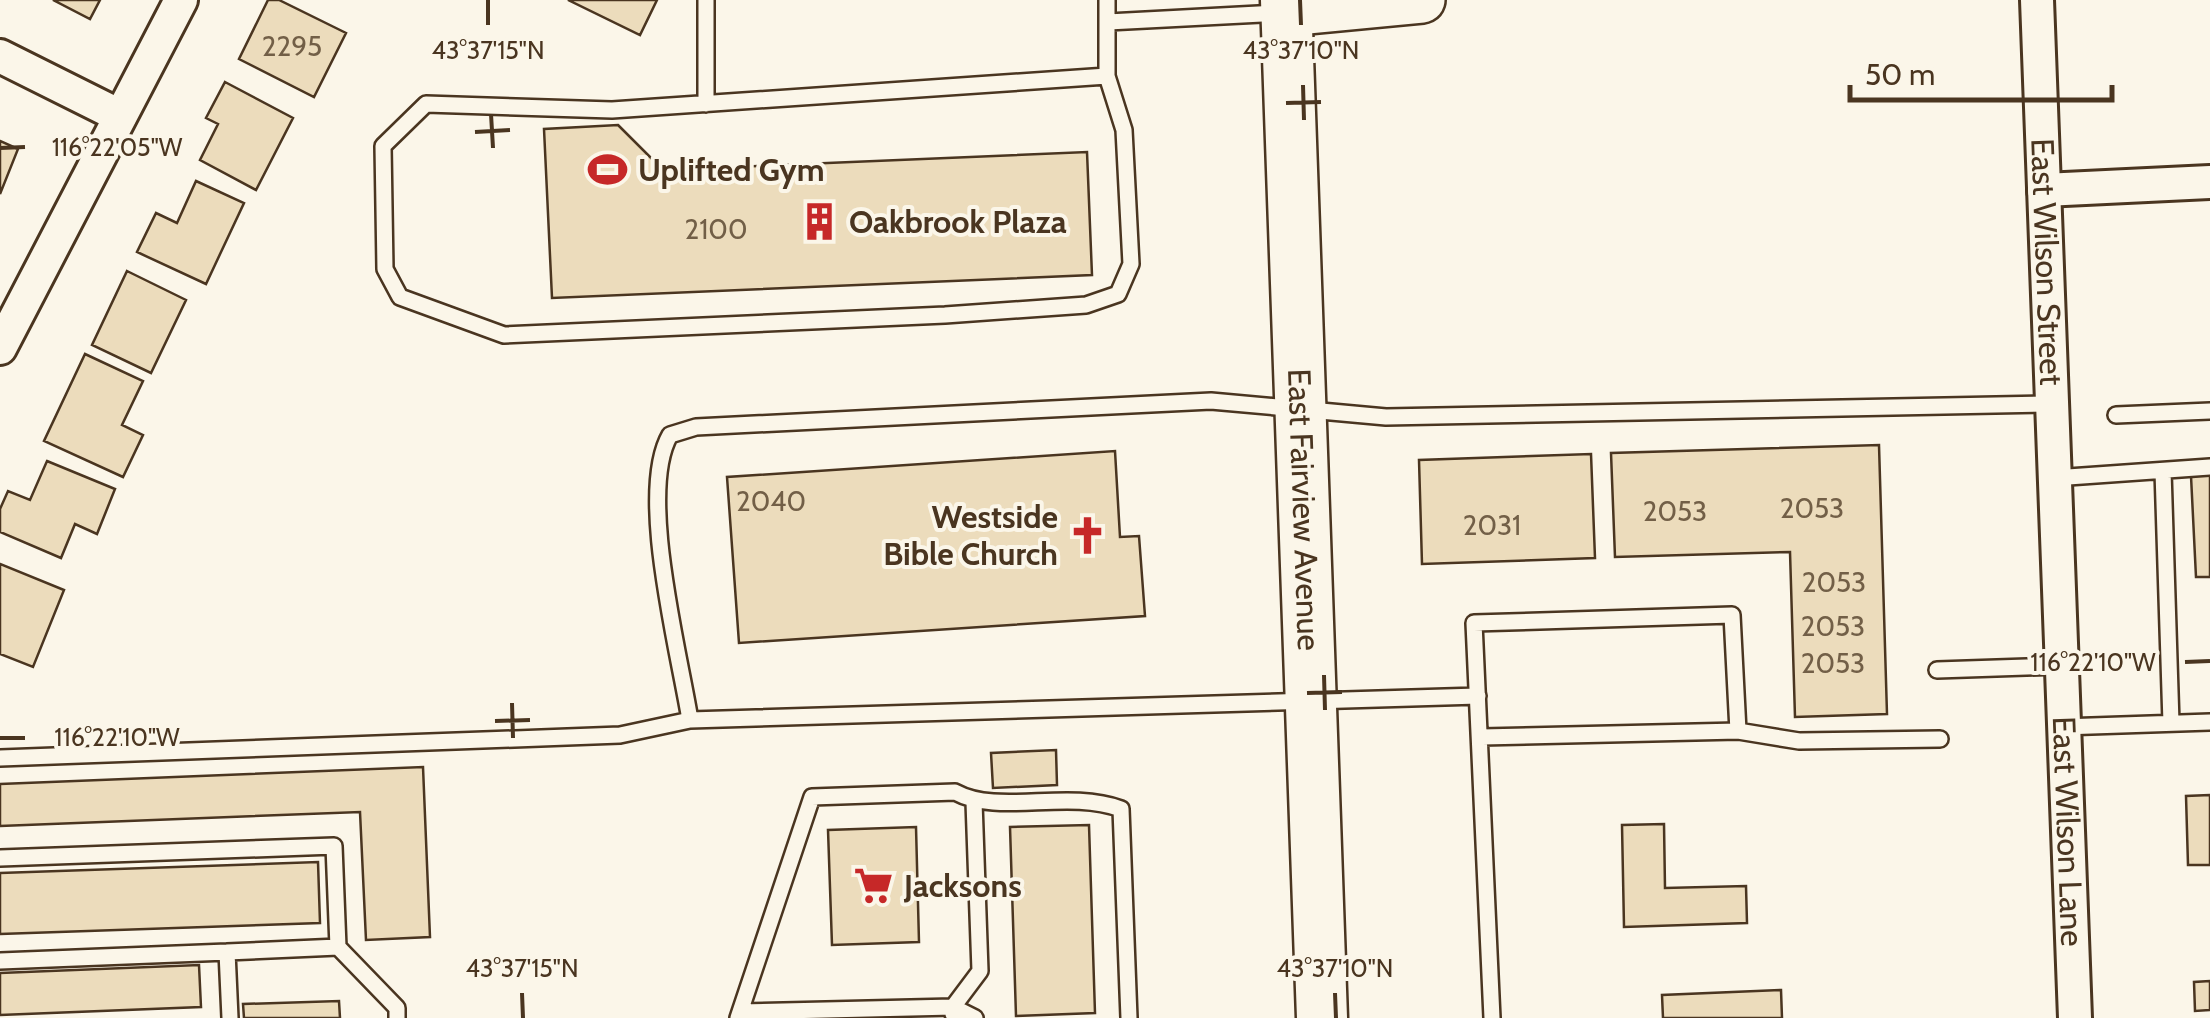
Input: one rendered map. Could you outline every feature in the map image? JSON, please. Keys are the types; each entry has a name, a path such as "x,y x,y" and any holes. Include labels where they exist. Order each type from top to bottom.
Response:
{"main road":[{"name":"East Fairview Avenue","path":"1286,6 1322,1018"}],"street":[{"path":"0,348 181,0"},
{"path":"1286,6 1422,0"},
{"name":"East Wilson Street","path":"2037,0 2052,404"},
{"path":"0,56 120,116"},
{"path":"2044,190 2210,182"},
{"name":"East Wilson Lane","path":"2052,404 2075,1018"}],"lane":[{"path":"706,0 706,104"},
{"path":"1107,0 1108,76 1124,130 1131,264 1118,294 1086,305 504,335 400,297 385,269 383,146 426,104 612,110 1108,76"},
{"path":"1108,22 1286,6"},
{"path":"690,720 655,502 660,452 670,435 696,427 1211,401 1301,413 1386,418 2052,404"},
{"path":"2116,415 2210,411"},
{"path":"2054,478 2210,467"},
{"path":"2162,471 2171,723"},
{"path":"1492,1018 1474,624 1732,615 1738,731"},
{"path":"1937,670 2059,666"},
{"path":"0,758 620,735 690,720 1478,696"},
{"path":"2062,726 2210,722"},
{"path":"1482,737 1738,731 1799,741 1940,739"},
{"path":"975,1018 953,1012 739,1015 812,796 955,792 974,802 1092,799 1121,809 1129,1018"},
{"path":"953,1012 980,971 974,802"},
{"path":"0,858 334,846 338,947 396,1008 397,1018"},
{"path":"0,960 338,947"},
{"path":"227,952 230,1018"}],"building":[{"path":"53,0 100,0 90,19"},
{"path":"268,0 279,0 346,33 314,97 239,59"},
{"path":"568,0 657,0 640,35"},
{"path":"225,82 293,118 256,190 200,160 218,124 206,118"},
{"name":"Oakbrook Plaza","path":"618,125 663,170 1087,152 1092,275 552,298 544,129"},
{"path":"0,141 18,149 0,194"},
{"path":"196,181 244,203 206,284 137,252 156,213 177,223"},
{"path":"127,271 186,300 151,373 92,345"},
{"path":"85,354 143,381 122,425 143,435 123,477 44,441"},
{"path":"1879,445 1887,714 1795,717 1790,552 1615,557 1611,453"},
{"path":"1115,451 1120,537 1139,536 1145,616 739,643 727,477"},
{"path":"1591,454 1595,558 1422,564 1419,460"},
{"path":"47,461 115,489 97,534 75,524 61,558 0,532 0,509 8,491 30,500"},
{"path":"2210,475 2210,577 2196,577 2191,476"},
{"path":"0,564 64,590 33,667 0,654"},
{"path":"1056,750 1057,785 993,788 991,753"},
{"path":"423,767 430,937 366,940 360,812 0,826 0,784"},
{"path":"2210,795 2210,865 2188,865 2186,796"},
{"path":"1664,824 1665,888 1746,886 1747,923 1624,927 1622,825"},
{"path":"1089,825 1095,1013 1016,1016 1010,827"},
{"name":"Jacksons","path":"916,827 919,942 832,945 828,830"},
{"path":"318,862 320,923 0,934 0,873"},
{"path":"199,965 201,1007 0,1015 0,973"},
{"path":"2210,981 2210,1010 2195,1011 2194,982"},
{"path":"1781,990 1782,1018 1663,1018 1662,995"},
{"path":"339,1001 340,1018 244,1018 243,1004"}],"place":[{"name":"Uplifted Gym","path":"608,170"},
{"name":"Oakbrook Plaza","path":"819,222"},
{"name":"Westside Bible Church","path":"1088,535"},
{"name":"Jacksons","path":"874,886"}]}
